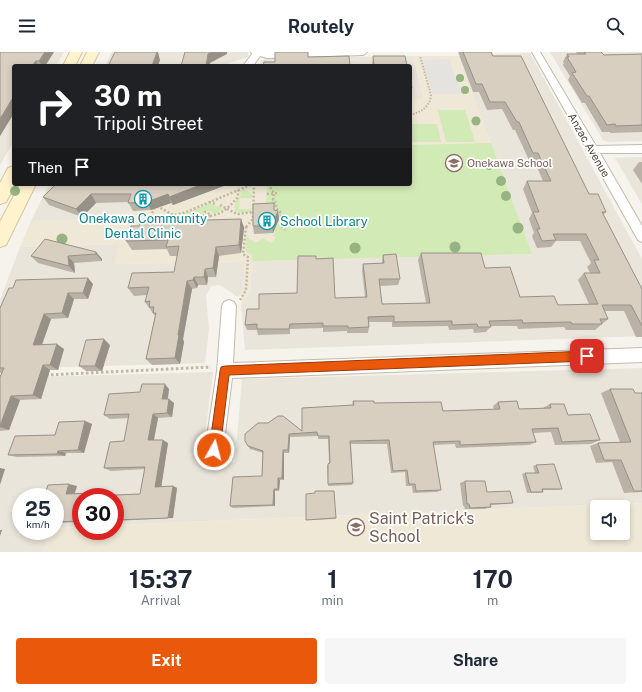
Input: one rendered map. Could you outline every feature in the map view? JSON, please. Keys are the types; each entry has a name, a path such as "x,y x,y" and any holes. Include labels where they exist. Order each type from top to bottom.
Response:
{"main road":[{"path":"70,64 76,52"},
{"path":"87,64 93,52"},
{"path":"0,198 12,176"},
{"path":"0,240 27,186"}],"street":[{"path":"249,64 256,53 267,55 363,52"},
{"name":"Anzac Avenue","path":"536,52 642,237"},
{"path":"592,150 642,149"},
{"path":"214,450 225,371 229,306"},
{"path":"225,371 642,355"}],"path":[{"path":"412,114 428,106 431,101 431,95 420,56"},
{"path":"168,217 249,186"},
{"path":"229,306 239,302 246,290 248,257 243,254 246,227 253,219 254,186"},
{"path":"269,186 274,194 273,200 276,203 276,208 282,214 281,226 285,230"},
{"path":"173,224 181,219 203,216 207,213 210,216 217,215 228,208 238,197 238,190"},
{"path":"266,194 279,193"},
{"path":"209,202 215,204"},
{"path":"147,225 157,204 174,215"},
{"path":"220,205 237,214 253,212"},
{"path":"216,219 217,215"},
{"path":"238,227 246,227"},
{"path":"40,375 214,366 225,371"}],"shaded area":[{"path":"0,52 64,52 57,64 12,64 12,144 0,165"},
{"path":"112,52 248,52 248,57 228,64 106,64"},
{"path":"550,52 642,52 642,141 608,142 603,140"},
{"path":"530,53 642,259 642,336 245,350 241,305 250,292 252,261 532,254 458,56"},
{"path":"413,56 424,99 412,99 412,64 260,64 261,60 268,58"},
{"name":"Onekawa School","path":"413,56 458,56 532,254 252,261 250,292 241,305 245,262 115,264 119,244 20,247 31,221 127,220 136,186 412,186 412,99 424,98"},
{"path":"449,59 461,94 433,94 422,60"},
{"path":"642,157 642,204 615,158"},
{"path":"48,186 136,186 127,220 31,221"},
{"path":"120,244 115,264 245,262 243,291 238,297 220,285 211,286 206,296 209,329 205,363 0,369 0,300 20,247"},
{"path":"642,368 642,503 630,504 630,500 590,500 590,505 124,525 124,488 72,488 72,527 64,528 64,488 12,488 12,540 46,540 43,552 0,552 0,378 213,372 201,466 235,462 242,379"},
{"name":"Saint Patrick's School","path":"642,503 642,552 43,552 46,540 64,540 64,528 72,527 72,540 124,540 124,525 590,505 590,540 630,540 630,504"}],"green space":[{"path":"438,110 465,110 475,142 446,142"},
{"path":"412,124 437,124 441,142 412,142"},
{"path":"491,143 532,254 252,261 252,255 246,252 246,236 256,243 263,238 271,243 276,238 272,235 275,233 275,224 266,206 267,186 412,186 412,145"},
{"path":"245,189 252,194 252,198 240,198 239,209 251,209 251,212 244,213 235,211 235,202 241,195 240,191"},
{"path":"209,204 221,207 222,210 213,214 211,211 206,211 200,216 175,220 173,218 159,223"}],"building":[{"path":"0,52 45,52 39,61 36,61 34,64 12,64 12,99 0,119"},
{"path":"115,52 157,52 153,64 109,64"},
{"path":"185,52 212,52 208,54 206,64 182,64"},
{"path":"275,52 308,52 308,57 349,56 350,64 264,64 264,62 275,62"},
{"path":"463,52 491,52 493,56 521,56 589,194 598,194 606,212 602,212 642,289 642,326 631,305 602,305 608,319 600,319 602,324 572,324 571,322 523,323 522,320 489,321 491,327 478,327 477,324 452,325 452,321 394,322 394,316 368,317 369,327 348,328 348,326 323,326 323,323 290,324 289,329 257,329 257,324 245,325 247,309 259,309 259,294 297,293 298,256 316,256 316,259 333,258 335,298 367,297 363,264 384,263 383,255 396,254 400,279 379,279 382,304 430,303 421,253 481,253 485,268 510,267 520,297 554,296 558,305 598,304 584,273 600,273 594,260 599,260 586,234 553,234 556,240 542,241 537,229 540,229 533,212 539,212 527,181 551,181 538,153 533,153 519,122 517,122 505,102 490,102 482,84 476,84"},
{"path":"584,52 601,52 604,55 642,54 642,125 607,125 589,96 587,96 572,73 576,72 567,57 569,57 567,54 586,54"},
{"path":"373,56 405,56 407,64 374,64"},
{"path":"54,186 198,186 169,197 168,194 147,202 128,203 131,194 91,194 76,209 43,197"},
{"path":"274,203 274,210 278,211 272,226 253,226 253,204"},
{"path":"241,219 239,245 216,247 213,268 205,269 204,277 194,277 193,280 187,281 175,358 146,359 156,313 153,313 154,307 149,307 150,301 145,302 149,287 128,288 132,273 174,272 179,246 166,247 168,240 126,241 131,226 139,226 140,222"},
{"path":"45,239 96,252 96,254 68,256 69,266 31,256"},
{"path":"88,278 83,293 68,293 62,313 44,314 33,345 57,344 50,365 43,365 33,395 11,396 0,426 0,377 4,368 0,368 0,308 9,288 13,288 16,280"},
{"path":"104,339 95,366 79,366 86,340"},
{"path":"142,384 165,384 162,399 169,399 167,413 153,414 148,440 163,440 155,487 173,486 168,518 124,520 124,495 140,494 145,467 104,468 110,442 124,441 129,414 104,415 109,394 140,392"},
{"path":"610,389 633,389 635,393 642,393 642,491 634,491 621,460 604,460 598,443 631,442"},
{"path":"353,401 374,401 374,403 441,402 443,411 500,409 498,402 517,401 519,409 551,408 550,404 564,404 568,415 590,414 600,440 562,442 558,428 532,429 536,442 460,445 460,441 433,442 441,490 416,491 415,484 409,484 407,470 393,471 389,440 350,441 353,483 328,484 328,464 330,463 329,436 318,436 317,432 289,434 288,450 283,450 282,478 278,478 278,489 274,489 273,505 230,506 233,477 262,476 263,451 248,446 245,441 245,434 258,423 268,423 278,416 283,416 302,431 302,408 354,405"},
{"path":"85,421 78,450 58,451 57,454 8,455 15,436 55,435 59,422"},
{"path":"554,464 562,489 542,489 543,492 531,492 525,473 539,473 536,465"},
{"path":"465,481 485,481 487,492 510,491 513,503 490,504 491,507 470,508 469,504 467,504"},
{"path":"69,484 66,494 72,494 72,521 64,522 64,488 47,488 48,485"},
{"path":"315,491 334,491 336,518 306,520 306,494 315,493"}],"place":[{"name":"Onekawa School","path":"454,163"},
{"name":"Onekawa Community Dental Clinic","path":"143,199"},
{"name":"School Library","path":"267,221"},
{"name":"Saint Patrick's School","path":"356,527"}],"route":[{"path":"214,450 225,371 587,356"}]}
